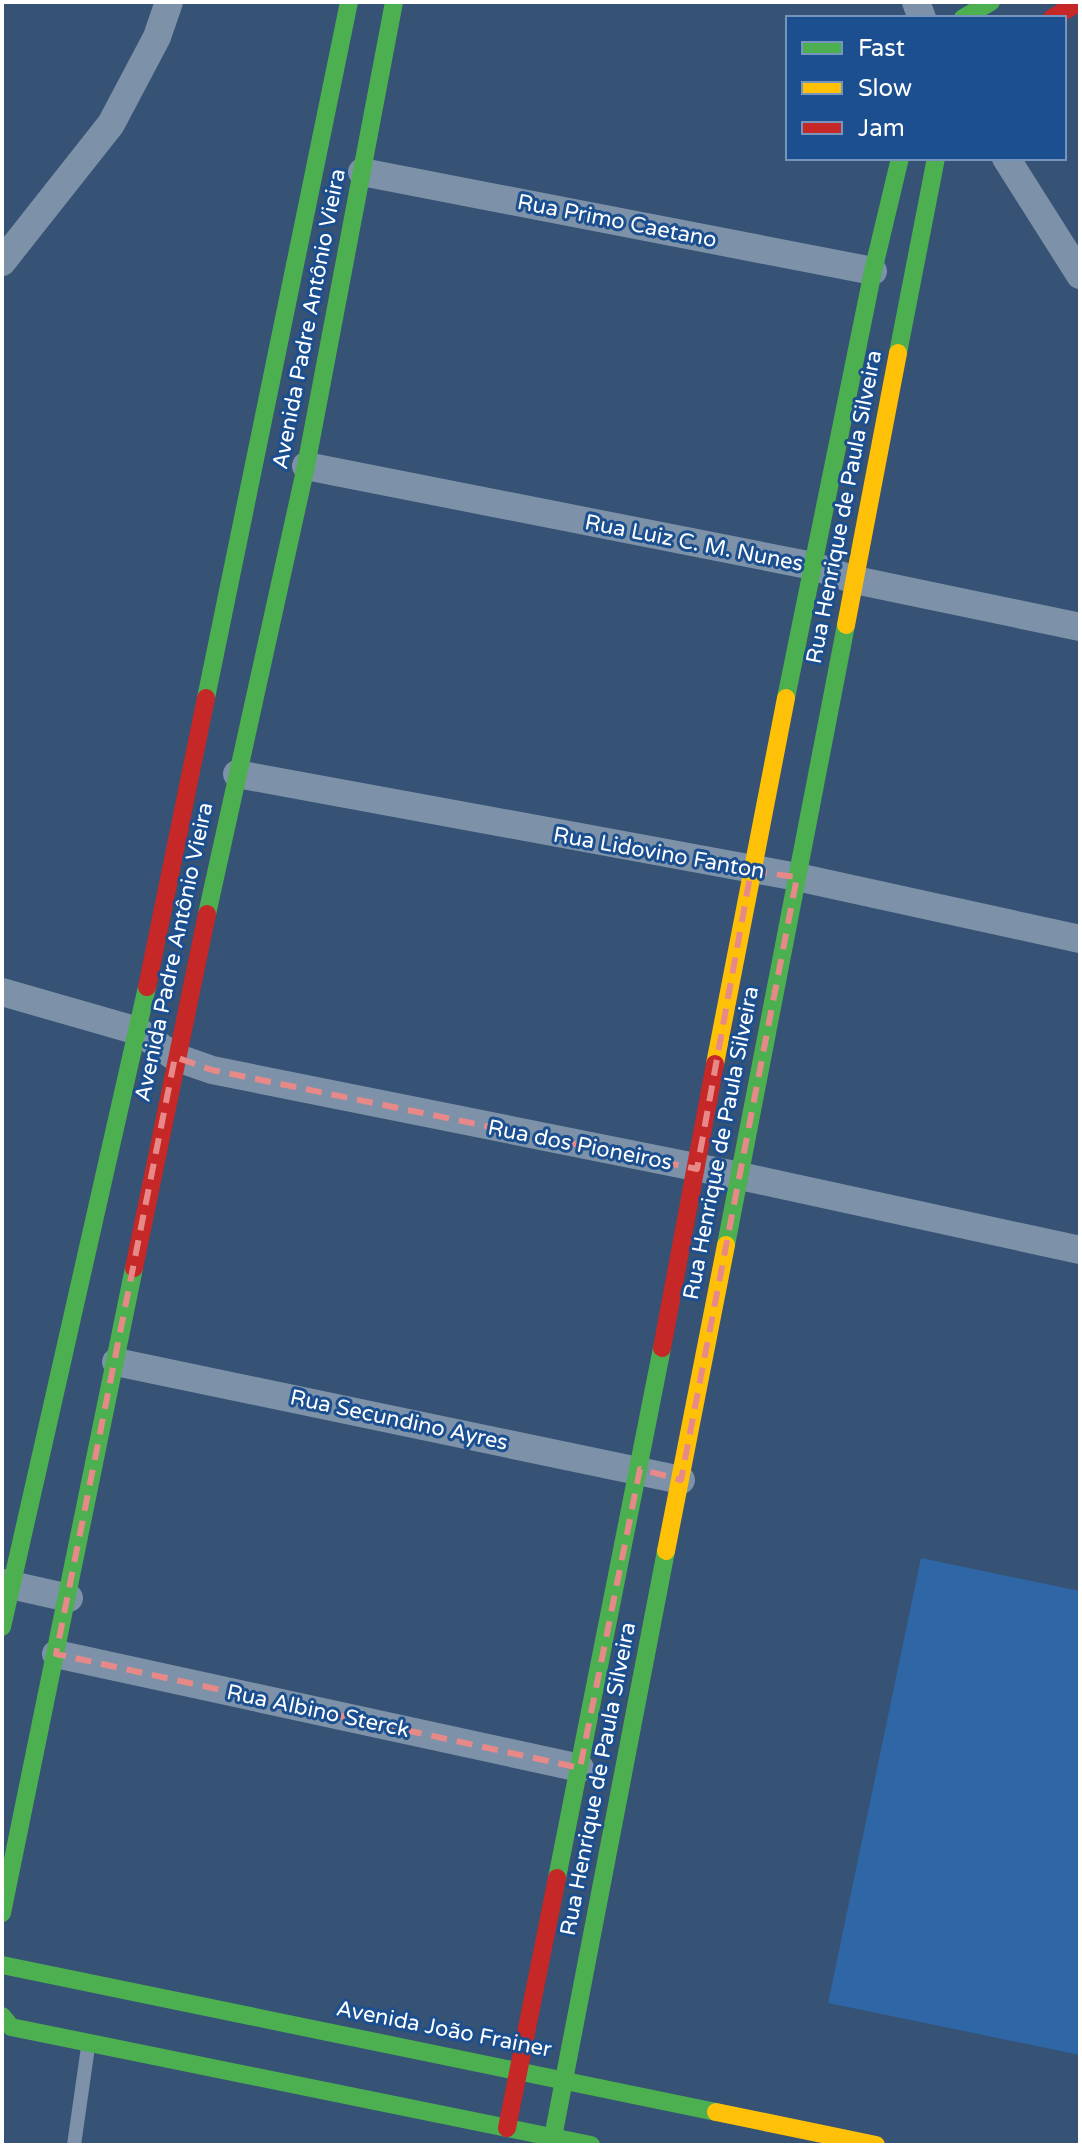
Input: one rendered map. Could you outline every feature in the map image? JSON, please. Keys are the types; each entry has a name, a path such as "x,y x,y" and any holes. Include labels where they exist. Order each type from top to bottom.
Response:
{"street":[{"path":"2,262 111,124 157,37 169,2"},
{"name":"Avenida Padre Antônio Vieira","path":"2,1627 6,1584 138,1031 349,2"},
{"name":"Avenida Padre Antônio Vieira","path":"2,1913 69,1598 175,1057 306,466 394,2"},
{"path":"966,16 991,2"},
{"path":"1056,16 1080,2"},
{"name":"Rua Henrique de Paula Silveira","path":"553,2137 681,1480 681,1363 697,1169 751,871 873,271 900,160"},
{"name":"Rua Henrique de Paula Silveira","path":"507,2128 640,1469 681,1363 740,1176 936,160"},
{"path":"1007,160 1080,275"},
{"name":"Rua Primo Caetano","path":"362,172 873,271"},
{"name":"Rua Luiz C. M. Nunes","path":"306,466 813,566 855,580 1080,627"},
{"name":"Rua Lidovino Fanton","path":"237,774 751,871 797,877 1080,939"},
{"name":"Rua dos Pioneiros","path":"2,992 138,1031 175,1057 212,1070 740,1176 1080,1250"},
{"name":"Rua Secundino Ayres","path":"116,1362 681,1480"},
{"path":"6,1584 69,1598"},
{"name":"Rua Albino Sterck","path":"56,1654 580,1768"},
{"name":"Avenida João Frainer","path":"2,1965 565,2078 876,2145"},
{"path":"2,2016 11,2027 591,2145"}],"lane":[{"path":"74,2145 89,2043"}],"highlighted area":[{"path":"751,871 797,877 681,1480 640,1469 580,1768 56,1654 175,1057 212,1070 697,1169"}],"shaded area":[{"path":"921,1558 1080,1591 1080,2055 828,2003"}],"traffic: fast":[{"path":"206,698 349,2"},
{"path":"207,914 306,466 394,2"},
{"path":"966,16 991,2"},
{"path":"786,698 873,271 900,160"},
{"path":"898,353 936,160"},
{"path":"726,1245 846,625"},
{"path":"2,1627 147,987"},
{"path":"2,1913 134,1268"},
{"path":"557,1878 662,1348"},
{"path":"553,2137 666,1551"},
{"path":"2,1965 716,2112"},
{"path":"2,2016 11,2027 591,2145"}],"traffic: slow":[{"path":"846,625 898,353"},
{"path":"715,1064 786,698"},
{"path":"666,1551 726,1245"},
{"path":"716,2112 876,2145"}],"traffic: jam":[{"path":"1056,16 1080,2"},
{"path":"147,987 206,698"},
{"path":"134,1268 207,914"},
{"path":"662,1348 715,1064"},
{"path":"507,2128 557,1878"}]}
